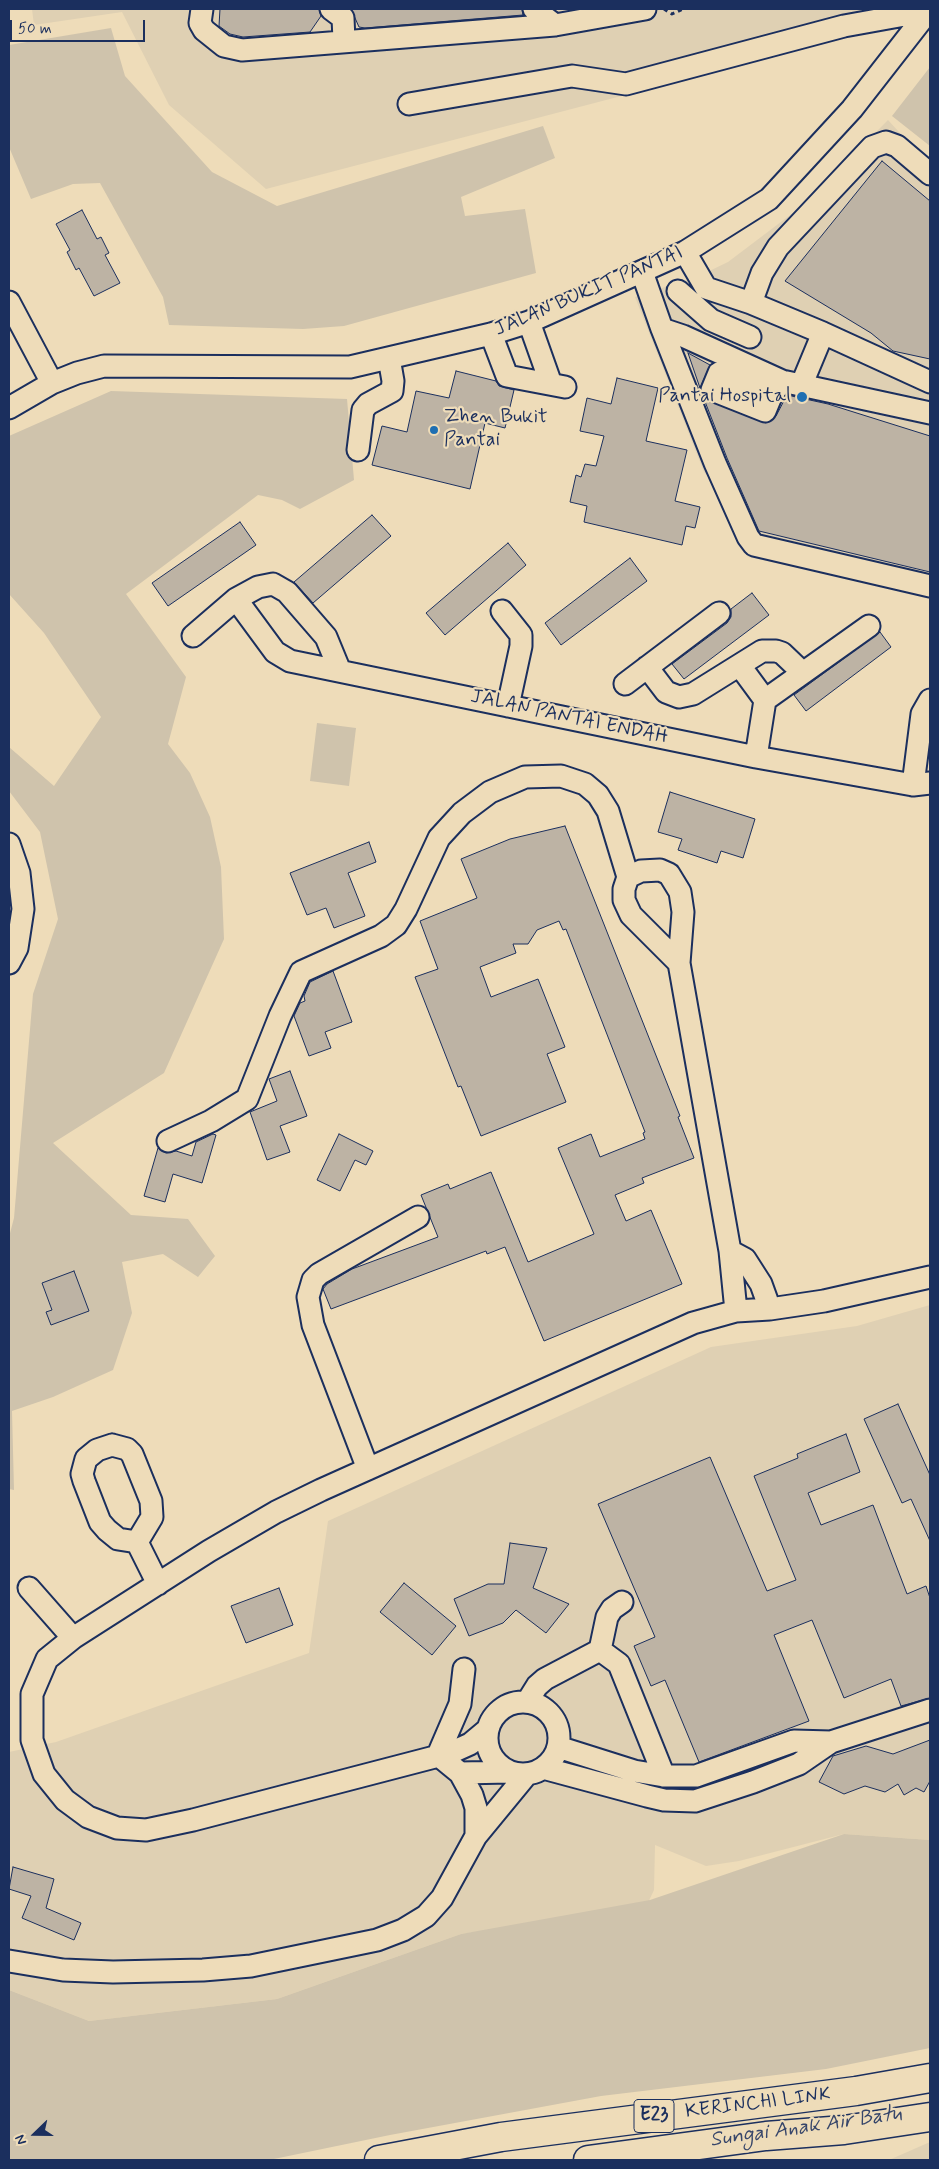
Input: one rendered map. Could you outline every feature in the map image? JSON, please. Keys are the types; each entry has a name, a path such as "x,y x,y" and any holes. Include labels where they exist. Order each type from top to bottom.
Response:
{"highway":[{"name":"KERINCHI LINK","path":"379,2160 500,2137 856,2091 930,2078"},
{"name":"KERINCHI LINK","path":"588,2160 766,2136 844,2130 930,2117"}],"street":[{"path":"202,9 200,23 204,30 218,42 233,50 555,25 645,9"},
{"path":"534,9 555,25"},
{"path":"409,104 572,76 626,84 844,26 928,10"},
{"name":"JALAN BUKIT PANTAI","path":"9,408 52,383 77,373 104,366 350,367 492,334 529,322 685,252 769,199 852,109 928,10"},
{"path":"341,12 344,40"},
{"path":"751,303 762,273 774,253 872,147 886,142 897,146 930,174"},
{"path":"685,252 706,288"},
{"path":"642,272 662,329 715,463 748,537 754,545 930,586"},
{"path":"654,306 678,291 706,288 751,303 823,333 930,382"},
{"path":"678,291 711,320 750,337"},
{"path":"9,302 52,383"},
{"path":"492,334 506,376 558,385 529,322"},
{"path":"662,329 683,336 785,387 930,413"},
{"path":"785,387 823,333"},
{"path":"358,450 363,410 368,404 392,392 393,381 389,358"},
{"path":"193,636 236,599 265,584 281,587 328,640 340,671"},
{"name":"JALAN PANTAI ENDAH","path":"236,599 282,658 756,757 922,784"},
{"path":"502,611 521,635 521,646 508,706"},
{"path":"626,684 719,613"},
{"path":"765,700 870,626"},
{"path":"647,668 666,692 679,697 693,694 762,651 782,653 803,673"},
{"path":"740,666 765,700 756,757"},
{"path":"922,784 922,714 930,700"},
{"path":"168,1141 211,1121 247,1099 298,976 308,967 380,936 396,925 406,909 439,838 462,813 490,792 525,778 561,776 585,784 598,795 608,811 628,877 624,889 624,900 631,915 679,962"},
{"path":"9,844 19,873 23,909 17,948 9,963"},
{"path":"628,877 642,871 660,870 669,874 680,892 683,912 679,962 730,1251 736,1311"},
{"path":"368,1469 313,1325 308,1297 313,1280 319,1274 418,1216"},
{"path":"730,1251 745,1259 761,1284 770,1309"},
{"path":"460,1773 527,1771 550,1762 558,1747 559,1734 552,1718 539,1706 527,1702 517,1702 498,1712 488,1729 470,1744 438,1755 193,1820 146,1830 117,1828 88,1817 65,1800 44,1774 32,1740 32,1694 47,1659 73,1638 276,1512 368,1469 693,1323 736,1311 770,1309 824,1301 930,1277"},
{"path":"137,1542 158,1584"},
{"path":"29,1588 73,1638"},
{"path":"600,1650 607,1617 612,1609 622,1602"},
{"path":"527,1702 537,1686 545,1679 600,1650"},
{"path":"600,1650 619,1664 657,1775 647,1796"},
{"path":"438,1755 460,1704 464,1669"},
{"path":"488,1729 489,1750 494,1759 527,1771 664,1800 703,1799 799,1764 831,1742 930,1710"},
{"path":"558,1747 657,1775 696,1776 794,1741 831,1742"},
{"path":"438,1755 460,1773 472,1794 476,1808 476,1836"},
{"path":"9,1961 63,1970 105,1972 203,1970 251,1966 377,1940 403,1930 426,1916 446,1891 476,1836 527,1771"}],"path":[{"path":"664,9 672,14 683,9"}],"shaded area":[{"path":"32,9 882,9 862,33 266,189 169,105 122,12 34,25"},
{"path":"111,28 125,76 212,172 277,206 543,126 555,158 461,197 465,216 525,209 536,273 344,326 303,329 169,325 163,297 100,183 73,184 31,199 9,147 9,45"},
{"path":"930,67 930,146 892,116"},
{"name":"Pantai Hospital","path":"888,120 930,166 930,595 748,557 717,487 704,472 635,297 701,275 728,262 806,203"},
{"path":"111,391 347,399 354,480 300,509 282,500 258,495 126,594 186,677 168,744 190,773 210,817 221,867 224,939 164,1073 53,1143 131,1215 188,1219 215,1256 198,1277 163,1254 122,1262 132,1313 113,1370 53,1397 12,1411 14,1490 9,1489 9,1237 14,1218 33,994 58,919 40,832 9,791 9,747 54,786 101,717 44,633 9,594 9,436"},
{"path":"317,723 356,728 349,786 310,781"},
{"path":"930,1305 930,1840 844,1834 739,1861 706,1866 655,1845 654,1890 646,1907 461,1934 277,1999 89,2021 9,1990 9,1752 56,1742 309,1653 328,1521 711,1347 857,1326"},
{"path":"844,1834 930,1840 930,2048 826,2069 601,2096 390,2135 269,2160 9,2160 9,1990 89,2021 277,1999 461,1934 650,1900"},
{"path":"930,2142 930,2160 889,2160"}],"building":[{"path":"220,9 319,9 321,16 310,32 243,37 230,34 219,26"},
{"path":"351,9 522,9 523,15 365,28 359,27"},
{"path":"882,161 930,201 930,359 893,351 871,333 785,281"},
{"path":"82,210 97,239 101,237 109,253 105,255 120,283 94,296 79,268 76,270 67,252 70,250 56,224"},
{"path":"688,353 710,365 700,388"},
{"name":"Zhen Bukit Pantai","path":"456,371 496,381 499,386 514,390 505,428 485,423 470,489 372,465 382,426 407,432 416,391 449,398"},
{"path":"617,378 658,388 646,441 687,450 675,501 700,507 695,528 686,526 682,545 584,522 587,506 570,502 576,475 581,477 585,464 596,466 604,436 580,431 587,398 611,404"},
{"path":"787,395 828,404 930,436 930,572 759,531 704,399 766,423 776,416"},
{"path":"372,515 391,536 313,603 294,582"},
{"path":"240,522 256,545 168,606 152,583"},
{"path":"508,543 526,565 445,635 426,613"},
{"path":"630,558 647,581 561,645 545,623"},
{"path":"752,593 769,615 684,679 672,664 727,623 731,617 731,609"},
{"path":"880,632 891,647 806,711 794,695"},
{"path":"670,792 755,819 743,858 721,851 717,863 678,850 682,839 658,832"},
{"path":"565,826 680,1116 678,1117 694,1158 642,1178 644,1183 615,1195 626,1221 651,1210 682,1284 544,1341 505,1247 487,1254 486,1251 331,1309 323,1289 327,1284 352,1269 438,1237 421,1195 448,1184 450,1189 491,1172 528,1262 594,1234 558,1148 591,1134 600,1157 645,1139 643,1133 645,1132 566,929 563,930 559,921 537,930 528,944 513,944 516,953 480,967 491,997 538,979 565,1047 547,1054 566,1102 481,1136 461,1086 458,1087 415,977 438,969 420,921 477,898 461,859 510,839"},
{"path":"369,842 376,862 348,873 365,916 334,928 326,908 307,915 290,873"},
{"path":"333,971 352,1022 325,1032 331,1048 309,1056 294,1016 300,1003 305,1001 304,996 310,982"},
{"path":"290,1071 307,1116 280,1126 290,1152 267,1160 250,1112 277,1101 269,1079"},
{"path":"213,1134 216,1135 202,1183 173,1174 165,1202 144,1196 158,1148 166,1153 176,1151 192,1156 196,1142"},
{"path":"339,1134 373,1151 366,1165 355,1160 340,1191 317,1180"},
{"path":"74,1271 89,1311 51,1325 46,1312 52,1310 42,1283"},
{"path":"898,1404 930,1475 930,1541 911,1499 902,1503 864,1419"},
{"path":"846,1434 860,1472 808,1493 821,1525 873,1505 907,1594 926,1586 930,1598 930,1698 901,1706 891,1679 844,1698 812,1620 774,1635 809,1721 699,1762 665,1680 651,1686 634,1646 655,1637 598,1504 710,1457 767,1591 796,1580 754,1476 798,1458 797,1454"},
{"path":"510,1543 547,1548 533,1588 569,1604 546,1633 516,1610 503,1623 469,1636 454,1599 488,1584 504,1584"},
{"path":"404,1583 456,1626 432,1655 380,1612"},
{"path":"279,1588 293,1625 246,1643 231,1606"},
{"path":"930,1740 930,1781 924,1792 916,1788 904,1795 898,1784 885,1792 865,1786 844,1794 819,1782 833,1756 866,1746 893,1754"},
{"path":"13,1867 54,1879 46,1908 81,1923 74,1940 22,1918 31,1896 9,1889"}],"place":[{"name":"Pantai Hospital","path":"802,397"},
{"name":"Zhen Bukit Pantai","path":"434,430"}],"water label":[{"name":"Sungai Anak Air Batu","path":"806,2128"}]}
